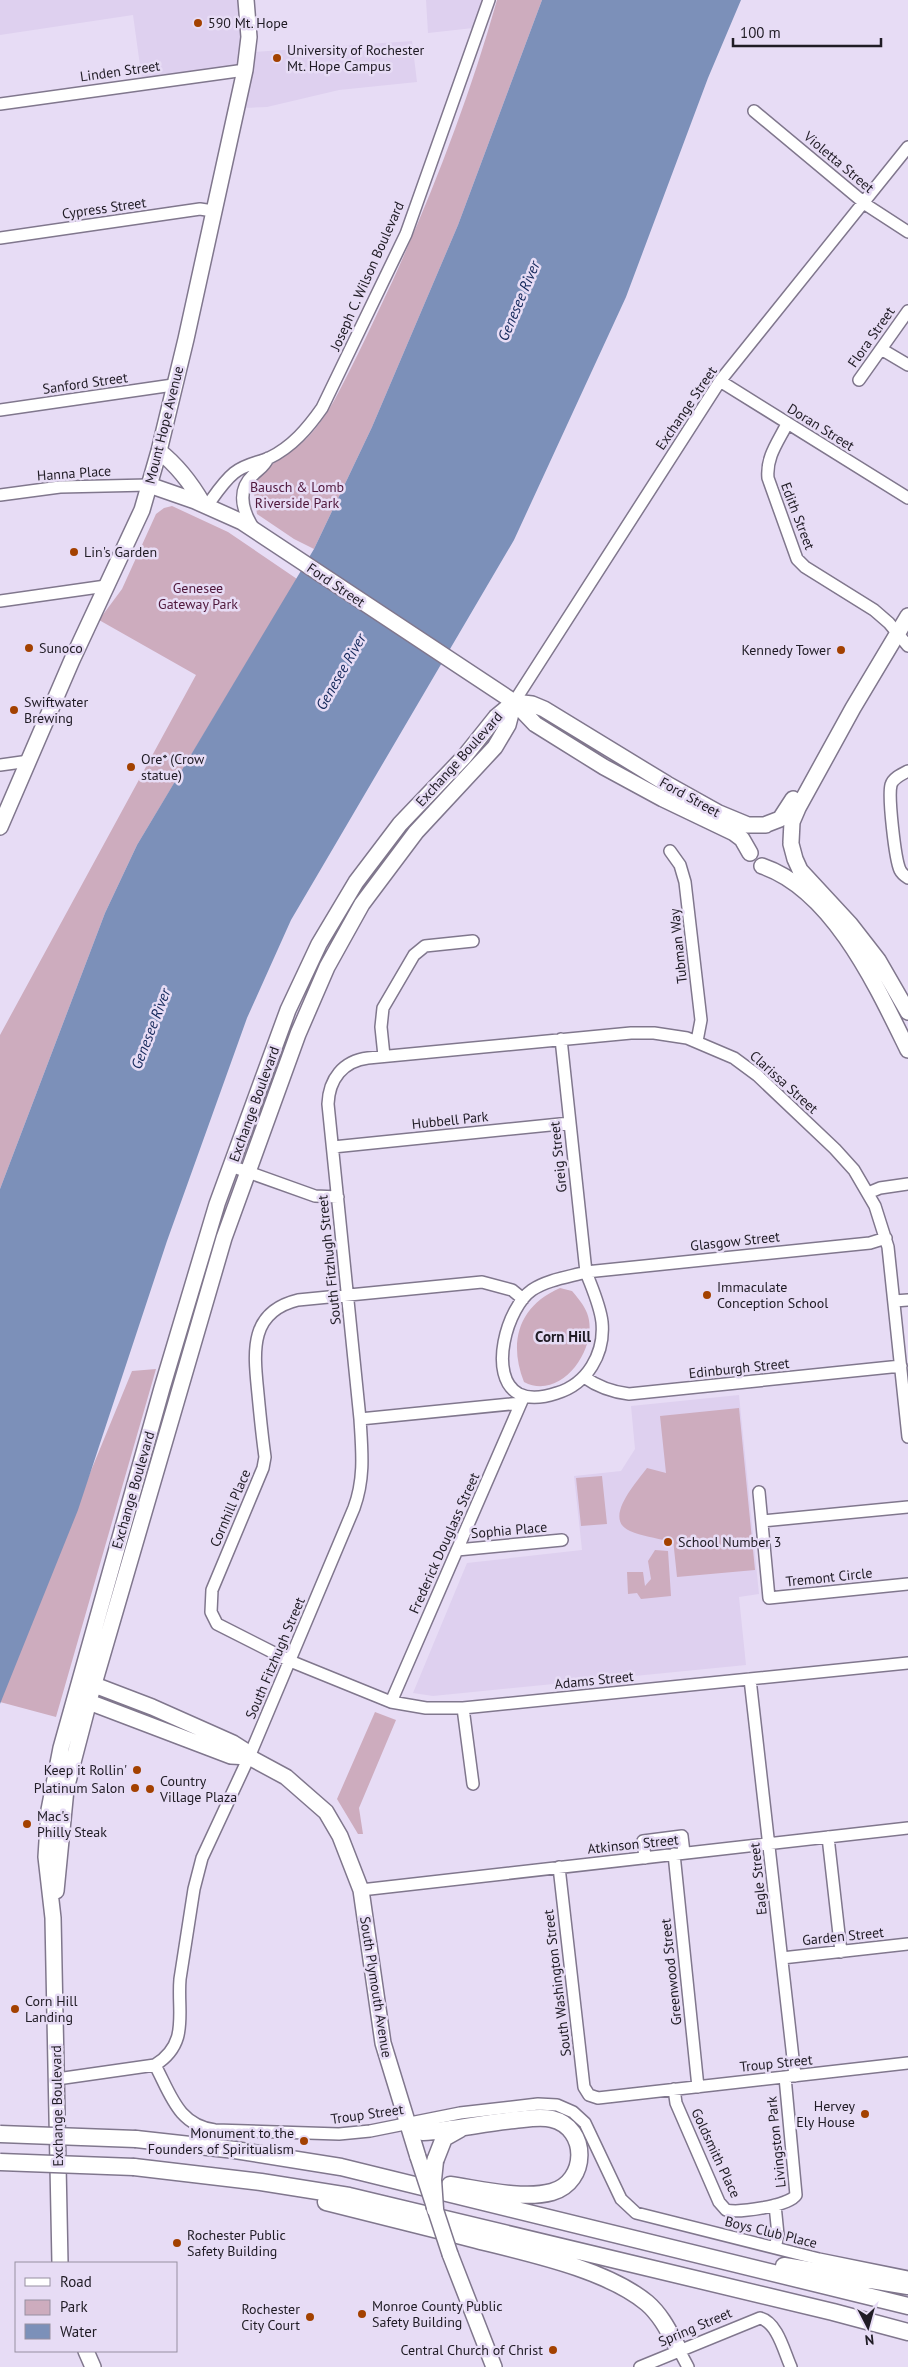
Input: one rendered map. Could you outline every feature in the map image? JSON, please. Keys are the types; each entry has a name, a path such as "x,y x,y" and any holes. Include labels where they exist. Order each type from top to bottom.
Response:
{"highway":[{"path":"0,2134 136,2139 235,2150 499,2192 547,2193 561,2188 572,2180 576,2173 580,2156 578,2144 573,2132 560,2122 539,2118 475,2124 423,2132 412,2128 406,2123"},
{"path":"435,2209 433,2180 436,2161 444,2138 456,2130 475,2124"},
{"path":"0,2162 134,2167 305,2188 375,2202 842,2314 908,2332"},
{"path":"358,2171 908,2306"},
{"path":"226,2177 521,2251 588,2272 646,2302 662,2321 679,2350"},
{"path":"635,2240 908,2286"}],"main road":[{"name":"Mount Hope Avenue","path":"0,827 106,586 142,510 159,451 173,385 186,339 245,70 249,37 246,0"},
{"path":"159,451 175,463 190,481 205,505"},
{"name":"Ford Street","path":"149,486 205,505 242,522 514,702 531,721 648,792 736,835 744,842 750,853"},
{"path":"762,866 772,867 782,864 789,855 793,817 853,708 908,616"},
{"name":"Ford Street","path":"514,702 532,704 544,709 667,784 728,817 748,825 767,825"},
{"name":"Exchange Boulevard","path":"60,2262 53,1918 46,1857 49,1816 56,1770 82,1699 213,1273 247,1172 298,1034 335,951 362,904 416,832 468,778 503,734 510,720 514,702"},
{"name":"Exchange Boulevard","path":"87,1682 112,1562 197,1266 288,1010 319,944 366,868 400,824 467,753 496,716 514,702"},
{"path":"853,708 818,758 785,813 777,821 757,828 751,835 748,845 754,860 762,866 793,880 839,929 870,974 908,1050"},
{"path":"767,825 783,829 791,843 795,859 803,874 859,935 905,998 908,1012"},
{"name":"South Plymouth Avenue","path":"87,1682 233,1743 244,1750 249,1757"},
{"name":"South Plymouth Avenue","path":"82,1699 226,1754 249,1757 286,1777 326,1812 348,1853 361,1890 382,2043 406,2123 468,2304 494,2367"},
{"path":"86,2352 94,2367"}],"street":[{"name":"Joseph C. Wilson Boulevard","path":"205,505 234,473 247,464 268,458 294,440 322,408 406,234 489,0"},
{"name":"Linden Street","path":"0,104 245,70"},
{"name":"Violetta Street","path":"754,111 864,202 908,232"},
{"name":"Exchange Street","path":"514,702 720,382 908,147"},
{"name":"Cypress Street","path":"0,238 200,209 213,211"},
{"name":"Flora Street","path":"859,380 908,311"},
{"path":"881,349 908,365"},
{"name":"Doran Street","path":"720,382 908,498"},
{"name":"Sanford Street","path":"0,410 173,385"},
{"name":"Edith Street","path":"787,424 771,454 767,467 768,478 797,559 805,567 874,610 898,633 908,646"},
{"name":"Joseph C. Wilson Boulevard","path":"260,534 243,507 242,495 251,477 266,464 268,458"},
{"name":"Hanna Place","path":"0,495 60,487 149,486"},
{"path":"0,602 106,586"},
{"path":"0,765 29,761"},
{"path":"908,771 897,776 891,784 890,798 897,860 901,872 908,878"},
{"name":"Tubman Way","path":"670,851 683,870 686,882 701,1020 697,1041"},
{"path":"384,1056 381,1027 383,1008 414,955 425,946 473,941"},
{"name":"Clarissa Street","path":"333,1148 328,1104 330,1091 335,1078 344,1067 355,1060 643,1033 676,1036 697,1041 726,1053 751,1069 841,1155 868,1193 878,1213 886,1238 908,1438"},
{"name":"Greig Street","path":"561,1040 586,1272"},
{"name":"Hubbell Park","path":"333,1148 570,1123"},
{"name":"South Fitzhugh Street","path":"155,2065 168,2057 178,2040 182,2021 178,1994 197,1873 290,1661 358,1496 363,1470 360,1419 333,1148"},
{"path":"231,1166 310,1195 326,1198 338,1197"},
{"path":"868,1193 880,1188 908,1184"},
{"name":"Glasgow Street","path":"586,1272 870,1242 886,1238"},
{"path":"360,1419 522,1400 559,1392 574,1385 584,1377 596,1359 602,1332 598,1303 586,1272 546,1283 531,1290 523,1299 507,1328 502,1361 509,1384 522,1400"},
{"path":"348,1295 482,1282 512,1290 523,1299"},
{"name":"Cornhill Place","path":"290,1661 222,1628 213,1618 210,1596 263,1468 265,1456 254,1351 259,1329 275,1309 287,1302 348,1295"},
{"path":"894,1301 908,1300"},
{"name":"Edinburgh Street","path":"584,1377 616,1393 629,1394 901,1366"},
{"name":"Frederick Douglass Street","path":"391,1702 522,1400"},
{"name":"Tremont Circle","path":"759,1492 769,1598 908,1584"},
{"path":"762,1521 908,1507"},
{"name":"Sophia Place","path":"458,1550 562,1540"},
{"name":"Adams Street","path":"290,1661 391,1702 426,1708 463,1708 908,1663"},
{"name":"Eagle Street","path":"750,1679 782,1958 790,2076"},
{"path":"463,1708 473,1784"},
{"name":"Atkinson Street","path":"361,1890 908,1828"},
{"path":"645,1858 643,1840 682,1836 679,1854"},
{"path":"828,1837 841,1952"},
{"name":"Greenwood Street","path":"679,1854 698,2087"},
{"name":"South Washington Street","path":"559,1867 584,2088 589,2095"},
{"name":"Garden Street","path":"782,1958 908,1944"},
{"name":"Troup Street","path":"589,2095 598,2098 908,2063"},
{"path":"57,2079 155,2065"},
{"name":"Troup Street","path":"155,2065 180,2112 195,2125 207,2129 332,2135 370,2131 460,2113 538,2104 562,2107 582,2119 591,2132 621,2200 629,2208"},
{"name":"Livingston Park","path":"775,2248 778,2235 775,2205 790,2202 797,2192 790,2076"},
{"name":"Goldsmith Place","path":"674,2090 676,2104 720,2205 726,2210 732,2211 775,2205"},
{"name":"Boys Club Place","path":"629,2208 649,2218 908,2278"},
{"name":"Spring Street","path":"640,2367 752,2319 762,2318 773,2327 791,2367"},
{"path":"679,2350 688,2367"}],"shaded area":[{"name":"University of Rochester Mt. Hope Campus","path":"0,0 239,0 241,21 240,53 412,41 417,82 339,90 267,107 245,108 254,64 142,80 133,15 0,35"},
{"name":"University of Rochester Mt. Hope Campus","path":"426,0 482,0 473,28 428,33"},
{"name":"School Number 3","path":"739,1395 759,1594 739,1597 746,1665 433,1696 413,1693 467,1563 582,1550 574,1476 621,1471 635,1449 631,1406"}],"green space":[{"name":"Bausch & Lomb Riverside Park","path":"497,0 542,0 458,225 372,427 314,549 294,539 257,514 254,493 247,494 250,486 263,471 299,445 314,430 332,404 350,370 393,280 437,177 463,107"},
{"name":"Genesee Gateway Park","path":"172,506 228,532 297,579 137,845 105,913 0,1189 0,1035 196,675 99,620 122,589 156,514 164,508"},
{"path":"560,1288 572,1291 587,1313 590,1326 588,1341 583,1355 564,1378 552,1384 538,1386 524,1382 517,1353 521,1326 526,1315 535,1305"},
{"path":"156,1369 56,1717 0,1702 0,1692 132,1371"},
{"path":"739,1408 755,1570 677,1577 673,1539 668,1541 630,1531 622,1525 619,1518 620,1509 624,1500 647,1468 666,1473 660,1416"},
{"path":"602,1476 607,1524 581,1526 576,1478"},
{"path":"655,1550 668,1551 671,1596 641,1599 637,1593 628,1594 627,1572 643,1572 645,1586 651,1579 648,1561"},
{"path":"375,1712 396,1720 359,1808 363,1834 358,1834 337,1799"}],"water":[{"name":"Genesee River","path":"542,0 741,0 708,78 626,297 514,540 291,920 247,1018 167,1241 78,1510 0,1704 0,1189 105,913 137,845 314,549 372,427 458,225"}],"place":[{"name":"590 Mt. Hope","path":"198,23"},
{"name":"University of Rochester Mt. Hope Campus","path":"277,58"},
{"name":"Lin's Garden","path":"74,552"},
{"name":"Sunoco","path":"29,648"},
{"name":"Kennedy Tower","path":"841,650"},
{"name":"Swiftwater Brewing","path":"14,710"},
{"name":"Ore* (Crow statue)","path":"131,767"},
{"name":"Immaculate Conception School","path":"707,1295"},
{"name":"School Number 3","path":"668,1542"},
{"name":"Keep it Rollin'","path":"137,1770"},
{"name":"Platinum Salon","path":"135,1788"},
{"name":"Country Village Plaza","path":"150,1789"},
{"name":"Mac's Philly Steak","path":"27,1824"},
{"name":"Corn Hill Landing","path":"15,2009"},
{"name":"Hervey Ely House","path":"865,2114"},
{"name":"Monument to the Founders of Spiritualism","path":"304,2141"},
{"name":"Rochester Public Safety Building","path":"177,2243"},
{"name":"Monroe County Public Safety Building","path":"362,2314"},
{"name":"Rochester City Court","path":"310,2317"},
{"name":"Central Church of Christ","path":"553,2350"}],"district":[{"name":"Corn Hill","path":"563,1337"}]}
